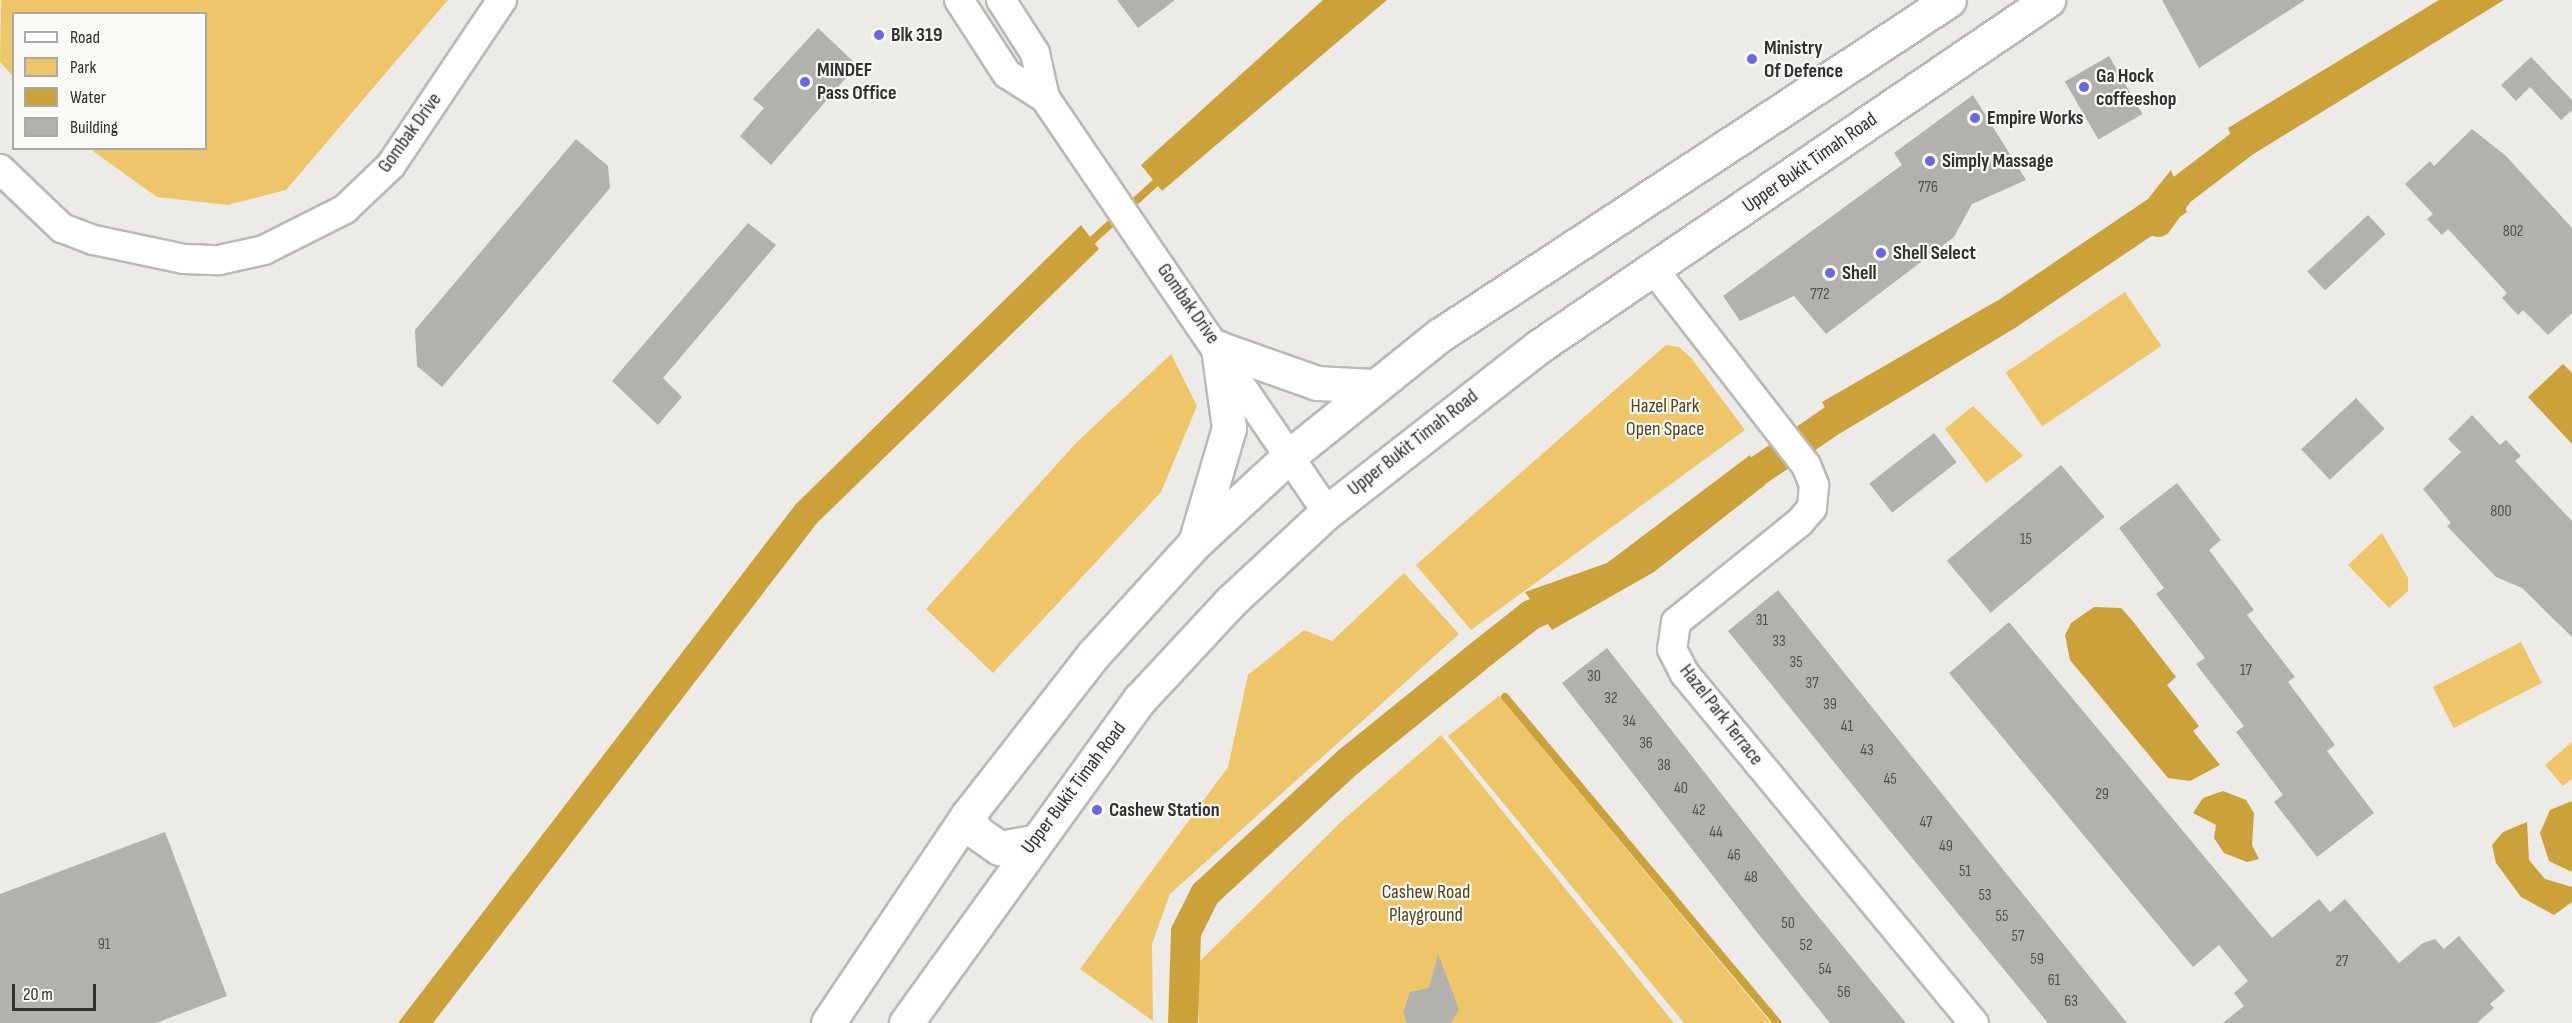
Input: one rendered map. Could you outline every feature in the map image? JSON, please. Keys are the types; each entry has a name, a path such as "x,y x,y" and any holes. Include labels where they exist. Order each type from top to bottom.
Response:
{"highway":[{"path":"828,1023 968,815 1093,655 1194,544 1288,457 1440,335 1615,217 1949,0"},
{"name":"Upper Bukit Timah Road","path":"906,1023 1034,842 1140,699 1230,602 1327,512 1538,347 2048,0"},
{"path":"1194,544 1229,429 1218,348 1317,383 1375,387"},
{"path":"968,815 975,831 999,848 1034,842"}],"street":[{"name":"Gombak Drive","path":"0,169 62,228 94,240 184,259 219,260 264,250 345,209 392,165 502,0"},
{"name":"Gombak Drive","path":"959,0 1007,74 1045,98"},
{"name":"Gombak Drive","path":"1001,0 1035,53 1045,98 1146,242 1327,512"},
{"name":"Hazel Park Terrace","path":"1654,270 1806,465 1814,485 1812,508 1676,622 1672,649 1684,674 1974,1023"}],"green space":[{"path":"1,0 448,0 286,190 228,205 157,197 91,150 207,150 207,12 12,12 12,75 0,62"},
{"path":"2125,292 2161,346 2042,426 2006,373"},
{"name":"Hazel Park Open Space","path":"1666,345 1679,347 1692,359 1745,430 1471,630 1416,565"},
{"path":"1171,354 1197,406 1161,492 993,673 926,609 1076,443"},
{"path":"1973,406 2023,456 1986,483 1945,429"},
{"path":"2382,533 2408,578 2408,591 2389,608 2348,565"},
{"path":"1404,573 1459,634 1170,894 1152,944 1153,1021 1080,969 1228,767 1248,675 1304,630 1332,641"},
{"path":"2521,642 2542,683 2454,728 2433,687"},
{"path":"1499,696 1771,1023 1684,1023 1448,736"},
{"name":"Cashew Road Playground","path":"1441,735 1674,1023 1199,1023 1198,963 1343,820"},
{"path":"2572,742 2572,779 2563,786 2545,765"}],"water":[{"path":"1323,0 1387,0 1162,191 1141,165"},
{"path":"2439,0 2504,0 2242,161 2228,128"},
{"path":"2171,170 2187,212 2015,328 1839,434 1822,402 2000,299 2148,199"},
{"path":"1081,225 1099,249 817,523 433,1023 398,1023 796,504"},
{"path":"2563,364 2572,373 2572,444 2528,397"},
{"path":"1750,455 1765,485 1654,572 1552,630 1525,592 1607,563"},
{"path":"2094,607 2121,608 2131,619 2176,677 2167,685 2199,726 2193,731 2220,765 2190,781 2168,778 2070,660 2065,635 2071,623"},
{"path":"2223,791 2246,800 2254,813 2252,845 2259,859 2247,862 2224,853 2214,838 2216,825 2193,813 2203,798"},
{"path":"2572,801 2572,872 2549,861 2540,833 2550,810"},
{"path":"2527,822 2529,860 2545,879 2572,887 2572,902 2554,915 2521,897 2496,863 2492,845 2503,832"}],"building":[{"path":"1117,0 1175,0 1138,28"},
{"path":"2162,0 2305,0 2199,68"},
{"name":"MINDEF Pass Office","path":"818,28 857,65 771,165 740,136 764,108 753,99"},
{"path":"2109,56 2142,114 2098,140 2065,82"},
{"path":"2531,57 2572,100 2572,110 2561,120 2530,87 2516,101 2501,85"},
{"path":"1973,95 2026,180 1972,204 1954,237 1826,334 1794,296 1740,321 1723,296 1902,165 1894,153"},
{"path":"2472,129 2506,156 2572,228 2572,313 2548,335 2523,310 2518,315 2502,298 2507,293 2448,229 2442,235 2427,219 2433,214 2405,184 2430,161 2434,166"},
{"path":"576,139 608,166 610,188 442,387 417,366 415,330"},
{"path":"2368,215 2386,234 2325,291 2307,272"},
{"path":"748,223 776,245 663,378 682,397 658,425 612,381"},
{"path":"2356,398 2385,429 2330,480 2301,449"},
{"path":"2472,415 2500,445 2506,440 2521,456 2515,461 2572,521 2572,637 2522,588 2496,577 2447,526 2451,523 2423,489 2461,452 2448,439"},
{"path":"1934,433 1957,462 1892,513 1869,483"},
{"path":"2061,465 2105,517 1991,613 1947,561"},
{"path":"2177,483 2221,540 2209,550 2254,610 2247,615 2295,677 2288,682 2335,745 2327,751 2374,813 2317,857 2274,802 2283,795 2236,732 2244,726 2196,664 2205,658 2156,594 2164,588 2119,528"},
{"path":"1778,590 2127,1023 2048,1023 1728,631"},
{"path":"2009,622 2272,938 2319,899 2330,912 2345,899 2399,963 2423,943 2435,939 2444,949 2459,936 2505,991 2490,1004 2494,1008 2477,1023 2223,1023 2244,1006 2234,993 2248,981 2219,945 2193,967 1949,673"},
{"path":"1607,648 1800,894 1906,1023 1830,1023 1756,931 1562,683"},
{"path":"165,832 227,996 156,1023 0,1023 0,894"},
{"path":"1438,954 1459,1009 1451,1023 1407,1023 1403,1013 1410,992 1429,988"}],"waterway":[{"path":"2158,222 2180,191 2268,124"},
{"path":"1085,247 1162,177"},
{"path":"1724,494 1865,398"},
{"path":"1183,1023 1186,932 1205,894 1348,762 1475,659 1531,615 1576,595"},
{"path":"1505,697 1778,1023"}],"place":[{"name":"Blk 319","path":"879,35"},
{"name":"Ministry Of Defence","path":"1752,59"},
{"name":"MINDEF Pass Office","path":"805,82"},
{"name":"Ga Hock coffeeshop","path":"2084,87"},
{"name":"Empire Works","path":"1975,118"},
{"name":"Simply Massage","path":"1930,161"},
{"name":"Shell Select","path":"1881,253"},
{"name":"Shell","path":"1830,273"},
{"name":"Cashew Station","path":"1097,810"}]}
